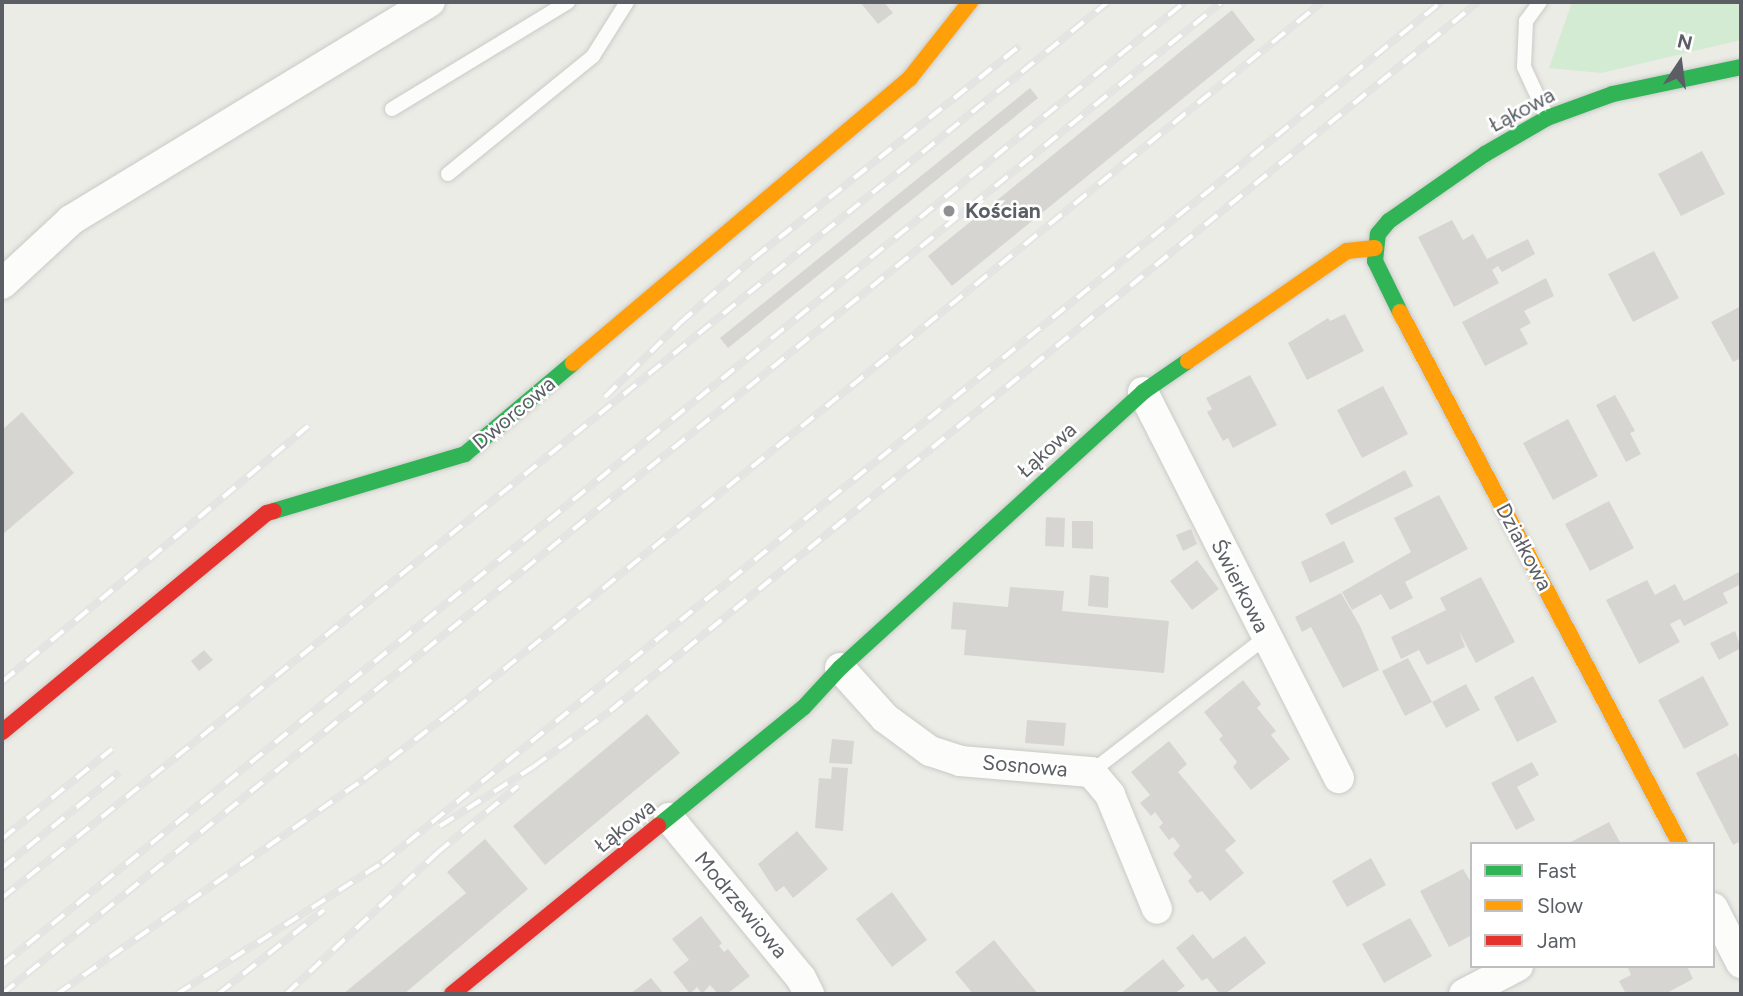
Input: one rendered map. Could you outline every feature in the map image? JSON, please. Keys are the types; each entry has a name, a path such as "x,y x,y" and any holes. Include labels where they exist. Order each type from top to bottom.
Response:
{"street":[{"path":"2,284 71,220 430,2"},
{"name":"Dworcowa","path":"2,732 267,513 466,454 910,78 970,2"},
{"name":"Łąkowa","path":"452,994 804,707 840,668 1143,392 1347,251 1375,248 1378,234 1389,221 1485,154 1548,118 1613,94 1741,67"},
{"name":"Działkowa","path":"1375,248 1375,261 1381,276 1679,842"},
{"name":"Świerkowa","path":"1143,392 1339,778"},
{"name":"Sosnowa","path":"840,668 885,718 930,751 960,761 1091,772 1110,795 1157,909"},
{"name":"Modrzewiowa","path":"669,818 801,978 809,994"},
{"path":"1715,912 1741,963"},
{"path":"1464,994 1514,968"}],"lane":[{"path":"392,109 568,2"},
{"path":"447,174 593,56 627,2"},
{"path":"1540,2 1526,21 1524,67 1548,118"},
{"path":"1091,772 1266,637"}],"green space":[{"path":"1572,2 1741,2 1741,40 1601,73 1549,68"}],"building":[{"path":"860,2 884,2 893,13 878,24"},
{"path":"1232,10 1255,40 952,286 928,256"},
{"path":"1030,88 1038,98 728,348 720,338"},
{"path":"1702,151 1725,194 1681,216 1658,174"},
{"path":"1452,220 1463,240 1473,234 1487,259 1528,239 1535,254 1502,272 1498,266 1492,270 1499,283 1454,307 1418,237"},
{"path":"1654,251 1679,298 1633,322 1608,274"},
{"path":"1546,278 1554,296 1524,311 1531,323 1520,329 1528,344 1485,366 1462,322"},
{"path":"1741,306 1741,358 1733,362 1711,322"},
{"path":"1345,314 1364,351 1307,380 1288,343 1328,318 1330,321"},
{"path":"1250,375 1277,425 1233,448 1228,438 1223,441 1207,412 1212,409 1206,398"},
{"path":"1383,386 1408,434 1362,458 1337,410"},
{"path":"1615,395 1635,431 1630,433 1641,454 1626,462 1596,405"},
{"path":"22,412 74,473 2,535 2,430"},
{"path":"1568,419 1598,476 1553,500 1523,443"},
{"path":"1405,470 1413,486 1331,525 1325,514"},
{"path":"1439,495 1468,549 1405,582 1413,598 1390,610 1381,594 1352,610 1342,592 1411,552 1394,518"},
{"path":"1609,501 1634,548 1590,571 1565,524"},
{"path":"1046,517 1065,518 1064,547 1045,546"},
{"path":"1072,521 1093,521 1093,549 1072,548"},
{"path":"1191,529 1197,544 1183,551 1176,535"},
{"path":"1344,541 1354,562 1310,583 1301,562"},
{"path":"1197,560 1219,589 1192,610 1170,581"},
{"path":"1741,571 1741,584 1723,593 1728,603 1684,626 1680,619 1670,624 1680,642 1639,664 1606,600 1647,580 1655,595 1675,584 1684,601"},
{"path":"1090,575 1109,577 1108,608 1088,606"},
{"path":"1481,577 1515,642 1476,663 1459,631 1465,647 1427,665 1419,650 1401,659 1391,637 1446,610 1440,598"},
{"path":"1010,587 1064,591 1062,611 1169,621 1164,673 964,655 966,630 951,629 953,602 1008,607"},
{"path":"1341,593 1360,626 1379,670 1343,688 1311,627 1302,632 1295,617"},
{"path":"1735,631 1741,648 1719,660 1710,643"},
{"path":"204,650 213,660 199,671 191,661"},
{"path":"1408,658 1432,702 1405,716 1382,671"},
{"path":"1533,676 1557,722 1517,742 1494,697"},
{"path":"1703,676 1729,725 1684,749 1658,700"},
{"path":"1243,680 1261,704 1257,708 1276,731 1271,735 1290,759 1251,790 1233,767 1237,762 1219,739 1223,736 1204,712"},
{"path":"1466,684 1480,710 1446,728 1432,702"},
{"path":"647,714 680,753 545,865 513,826"},
{"path":"1027,720 1066,723 1064,746 1025,743"},
{"path":"832,739 854,741 852,764 829,763"},
{"path":"1169,741 1187,764 1178,772 1236,841 1225,850 1244,873 1210,901 1202,891 1197,893 1188,881 1192,877 1173,854 1180,846 1173,837 1169,840 1159,827 1163,823 1155,812 1151,816 1140,803 1150,795 1131,772"},
{"path":"1736,753 1741,762 1741,841 1733,845 1696,773"},
{"path":"1532,762 1539,775 1517,787 1535,820 1516,830 1491,783"},
{"path":"832,767 848,768 843,831 815,828 819,778 831,779"},
{"path":"1609,822 1620,842 1571,842"},
{"path":"797,831 828,869 793,898 784,886 776,892 758,864"},
{"path":"485,839 528,889 404,994 343,994 466,893 447,872"},
{"path":"1371,858 1386,885 1347,907 1332,881"},
{"path":"1463,869 1470,881 1470,936 1449,947 1420,891"},
{"path":"892,892 927,940 892,967 856,919"},
{"path":"701,916 722,943 719,946 724,952 728,949 750,976 727,994 718,994 710,985 702,994 697,987 690,994 673,972 689,960 672,939"},
{"path":"1410,918 1432,956 1384,983 1362,944"},
{"path":"1193,934 1213,959 1245,936 1266,963 1225,994 1220,994 1207,978 1202,981 1176,948"},
{"path":"994,940 1038,994 973,994 955,972"},
{"path":"1163,959 1185,986 1174,994 1120,994"},
{"path":"1628,968 1688,968 1693,979 1665,994 1626,994 1619,981 1631,975"},
{"path":"651,978 664,994 630,994 635,990"}],"railway":[{"path":"2,898 1108,2"},
{"path":"2,965 1185,2"},
{"path":"2,994 1222,2"},
{"path":"57,994 364,779 454,710 1322,2"},
{"path":"177,994 382,863 1441,2"},
{"path":"440,826 533,767 610,711 1478,2"},
{"path":"605,397 680,323 754,258 1020,46"},
{"path":"2,682 308,426"},
{"path":"2,839 112,749"},
{"path":"2,868 120,772"},
{"path":"286,994 437,853 518,786"},
{"path":"218,994 324,910"}],"traffic: fast":[{"path":"1400,312 1375,261 1378,234 1389,221 1485,154 1547,118 1613,94 1741,67"},
{"path":"658,826 804,707 840,668 1143,392 1188,361"},
{"path":"274,511 465,454 573,363"}],"traffic: slow":[{"path":"573,363 910,78 970,2"},
{"path":"1188,361 1347,251 1375,248"},
{"path":"1400,312 1679,842"}],"traffic: jam":[{"path":"2,732 267,513 274,511"},
{"path":"452,994 658,826"}],"place":[{"name":"Kościan","path":"949,211"}]}
